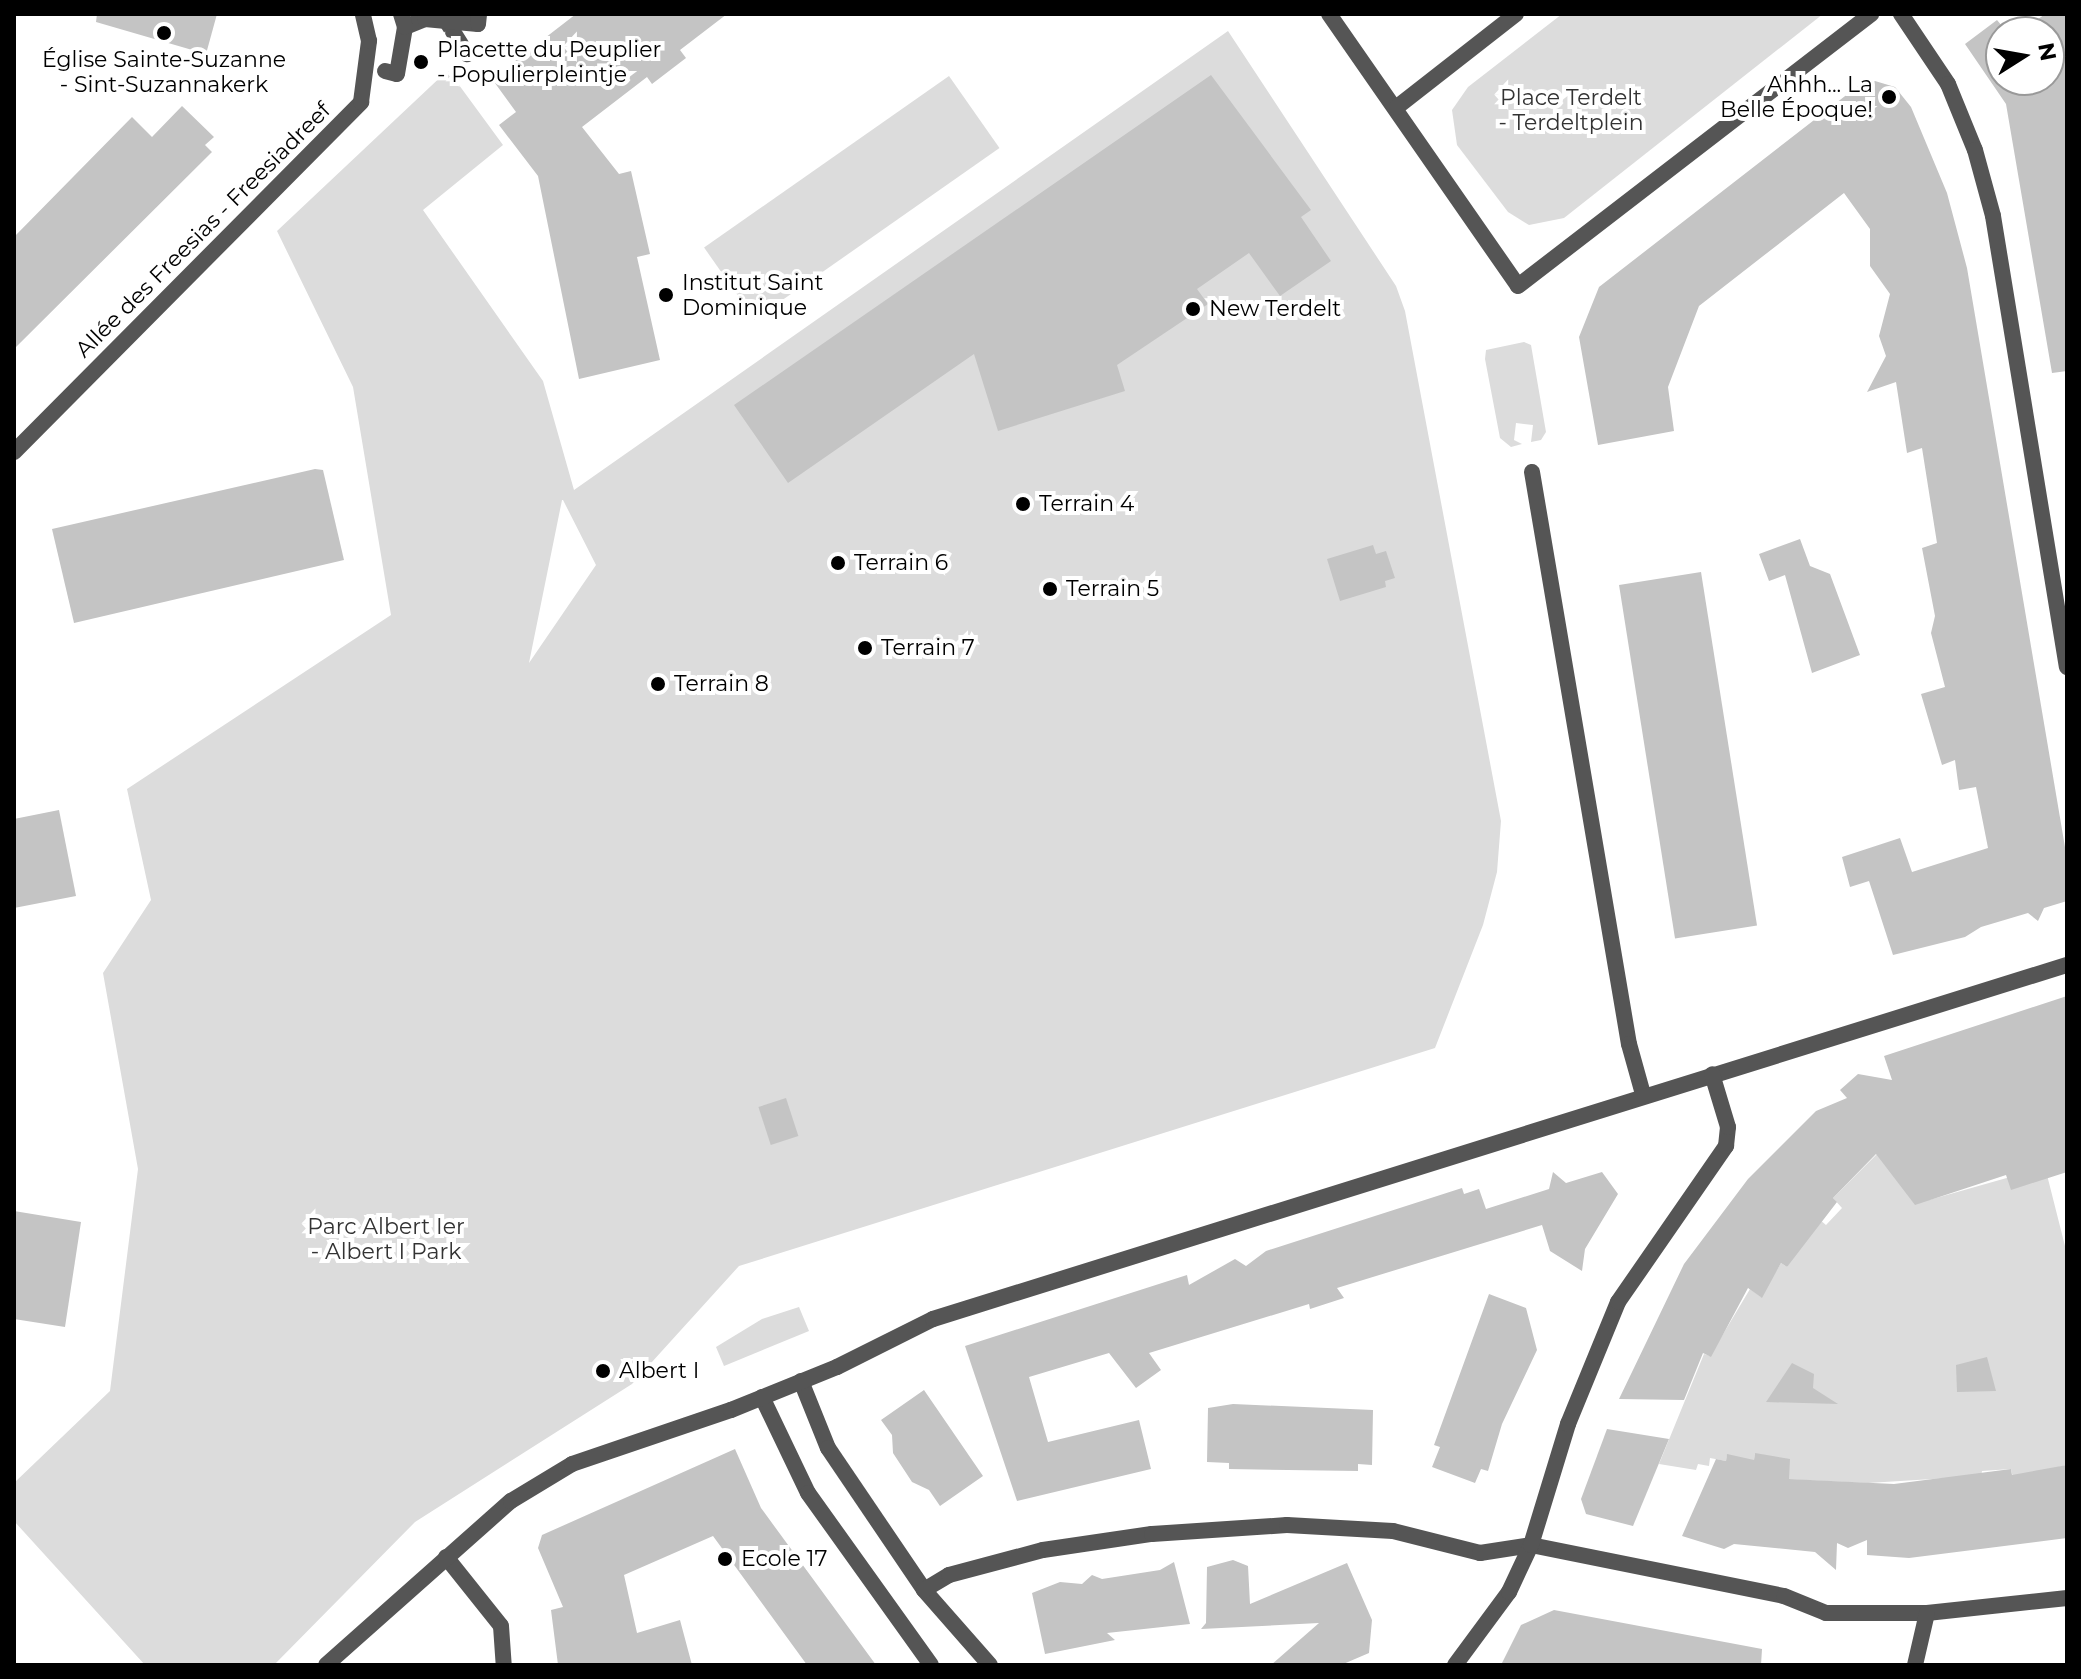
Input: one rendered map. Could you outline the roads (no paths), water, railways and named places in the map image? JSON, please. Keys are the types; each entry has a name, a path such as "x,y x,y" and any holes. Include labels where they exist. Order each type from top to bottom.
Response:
{"street":[{"name":"Allée des Freesias - Freesiadreef","path":"14,452 361,102 369,41 363,14"},
{"path":"385,71 397,74 403,21 425,19 478,24 479,14"},
{"path":"1329,14 1397,107 1518,286 1871,14"},
{"path":"1397,107 1516,14"},
{"path":"1901,14 1948,84 1975,150 1993,216 2067,667"},
{"path":"447,22 467,54"},
{"path":"1532,472 1629,1044 1643,1094"},
{"path":"326,1665 511,1501 572,1464 762,1397 933,1319 1643,1094 2067,965"},
{"path":"1455,1665 1509,1592 1531,1545 1568,1424 1618,1302 1726,1146 1728,1127 1712,1074"},
{"path":"801,1381 828,1448 924,1590 990,1665"},
{"path":"762,1397 808,1493 931,1665"},
{"path":"924,1590 949,1575 1043,1550 1152,1534 1287,1525 1393,1531 1480,1553 1531,1545 1784,1596 1826,1613 1927,1613 2067,1598"},
{"path":"446,1557 501,1626 504,1665"},
{"path":"1915,1665 1927,1613"}],"place":[{"name":"Église Sainte-Suzanne - Sint-Suzannakerk","path":"164,33"},
{"name":"Placette du Peuplier - Populierpleintje","path":"421,62"},
{"name":"Ahhh... La Belle Époque!","path":"1889,97"},
{"name":"Institut Saint Dominique","path":"666,295"},
{"name":"New Terdelt","path":"1193,309"},
{"name":"Terrain 4","path":"1023,504"},
{"name":"Terrain 6","path":"838,563"},
{"name":"Terrain 5","path":"1050,589"},
{"name":"Terrain 7","path":"865,648"},
{"name":"Terrain 8","path":"658,684"},
{"name":"Albert I","path":"603,1371"},
{"name":"Ecole 17","path":"725,1559"}],"park label":[{"name":"Place Terdelt - Terdeltplein","path":"1571,110"},
{"name":"Parc Albert Ier - Albert I Park","path":"386,1238"}]}
